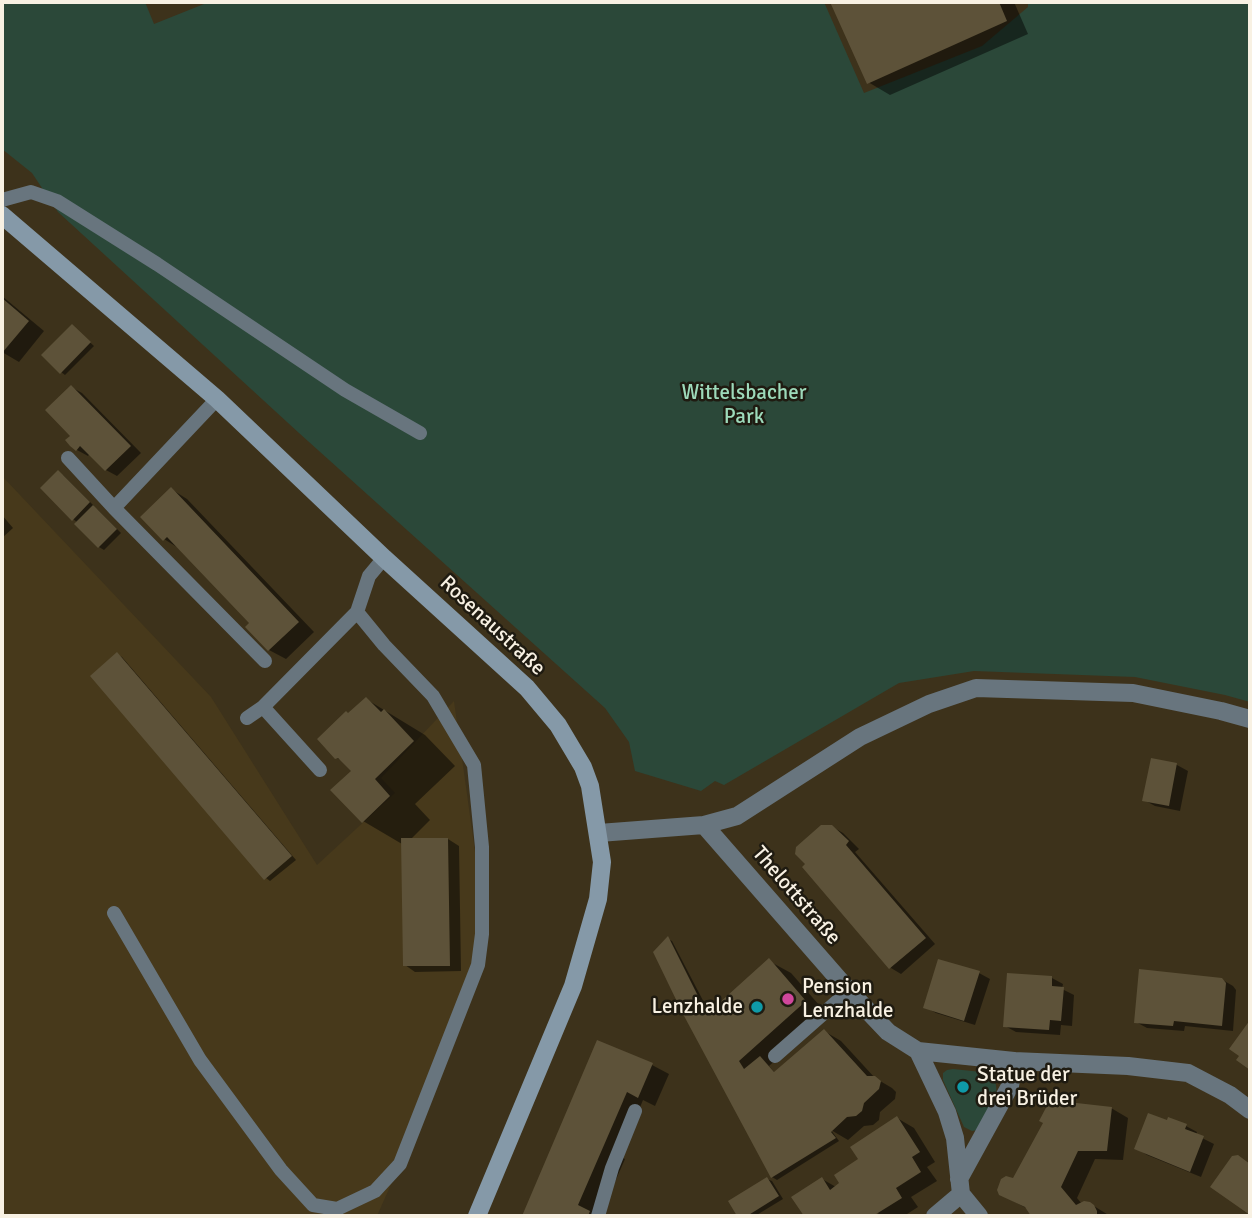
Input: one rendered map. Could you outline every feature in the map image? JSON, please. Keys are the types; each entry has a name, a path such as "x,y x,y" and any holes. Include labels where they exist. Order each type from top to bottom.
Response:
{"main road":[{"name":"Rosenaustraße","path":"2,215 216,399 384,558 527,688 558,725 583,766 590,786 599,833 602,862 598,899 573,986 477,1216"}],"street":[{"path":"599,833 704,825 737,816 860,737 929,704 976,688 1133,693 1250,719"},
{"name":"Thelottstraße","path":"704,825 849,991 888,1032 918,1051 1014,1061 1128,1066 1188,1073 1230,1095 1250,1110"},
{"path":"918,1051 947,1112 955,1138 960,1186 979,1216"},
{"path":"935,1216 960,1186 1010,1086 1014,1061"}],"lane":[{"path":"2,200 31,192 57,201 157,264 345,390 420,433"},
{"path":"114,508 216,399"},
{"path":"68,458 265,661"},
{"path":"247,718 263,707 357,612 369,576 384,558"},
{"path":"114,913 200,1060 281,1170 313,1205 336,1213 375,1191 400,1164 478,965 482,933 482,847 474,765 433,696 384,645 357,612"},
{"path":"263,707 320,770"},
{"path":"775,1056 849,991"},
{"path":"598,1216 612,1168 635,1111"}],"shaded area":[{"path":"2,476 211,697 317,865 395,793 381,778 454,701 483,909 482,934 400,1164 377,1216 2,1216"}],"green space":[{"name":"Wittelsbacher Park","path":"2,2 145,2 154,24 209,2 824,2 864,93 982,46 1028,7 1028,2 1250,2 1250,702 1135,677 974,671 899,683 724,785 715,781 701,791 635,771 629,742 605,708 58,212 32,173 2,149"},
{"path":"953,1069 991,1073 995,1080 994,1102 978,1130 972,1131 964,1127 943,1080 943,1073"}],"building":[{"path":"830,2 999,2 1007,21 867,84"},
{"path":"2,298 29,321 2,353"},
{"path":"72,324 91,342 60,374 41,355"},
{"path":"71,385 131,446 105,471 80,446 76,451 70,446 65,440 70,436 45,410"},
{"path":"58,470 90,502 72,521 40,488"},
{"path":"171,487 299,622 268,651 245,627 249,623 167,537 163,541 140,517"},
{"path":"93,505 117,529 98,548 74,524"},
{"path":"117,652 292,856 264,880 90,676"},
{"path":"366,697 381,712 384,709 414,741 375,779 390,796 362,823 330,790 351,771 338,758 335,759 317,739 346,711 348,713"},
{"path":"1151,758 1177,763 1169,806 1142,801"},
{"path":"821,825 832,825 849,841 846,845 926,938 889,969 802,867 805,864 795,854 796,847"},
{"path":"401,838 448,838 450,966 403,966"},
{"path":"668,936 707,1014 769,958 806,1001 739,1061 744,1069 760,1056 774,1072 824,1029 867,1076 875,1076 881,1081 879,1089 864,1103 862,1111 856,1116 847,1117 831,1132 836,1138 771,1178 683,1014 653,952"},
{"path":"938,959 980,971 964,1021 923,1008"},
{"path":"1139,969 1222,978 1226,983 1222,1026 1174,1021 1173,1026 1134,1023"},
{"path":"1007,973 1052,976 1052,986 1064,987 1061,1021 1050,1020 1049,1030 1003,1027"},
{"path":"1250,1020 1250,1070 1236,1060 1239,1056 1229,1049"},
{"path":"597,1040 653,1063 638,1098 627,1092 578,1205 590,1211 588,1216 522,1216"},
{"path":"1050,1100 1112,1107 1107,1151 1078,1151 1061,1187 1076,1205 1084,1201 1094,1205 1097,1216 1031,1216 1025,1207 999,1195 997,1190 1001,1179 1006,1176 1013,1178 1043,1123 1039,1121"},
{"path":"1148,1113 1187,1124 1185,1129 1204,1136 1190,1172 1134,1149"},
{"path":"897,1116 920,1152 912,1157 921,1172 896,1188 902,1198 873,1216 804,1216 791,1197 822,1177 830,1190 839,1183 834,1175 858,1159 850,1147"},
{"path":"1238,1155 1250,1164 1250,1215 1210,1187 1232,1156"},
{"path":"767,1177 779,1196 747,1216 737,1216 728,1201"}],"place":[{"name":"Pension Lenzhalde","path":"788,999"},
{"name":"Lenzhalde","path":"757,1007"},
{"name":"Statue der drei Brüder","path":"963,1087"}]}
